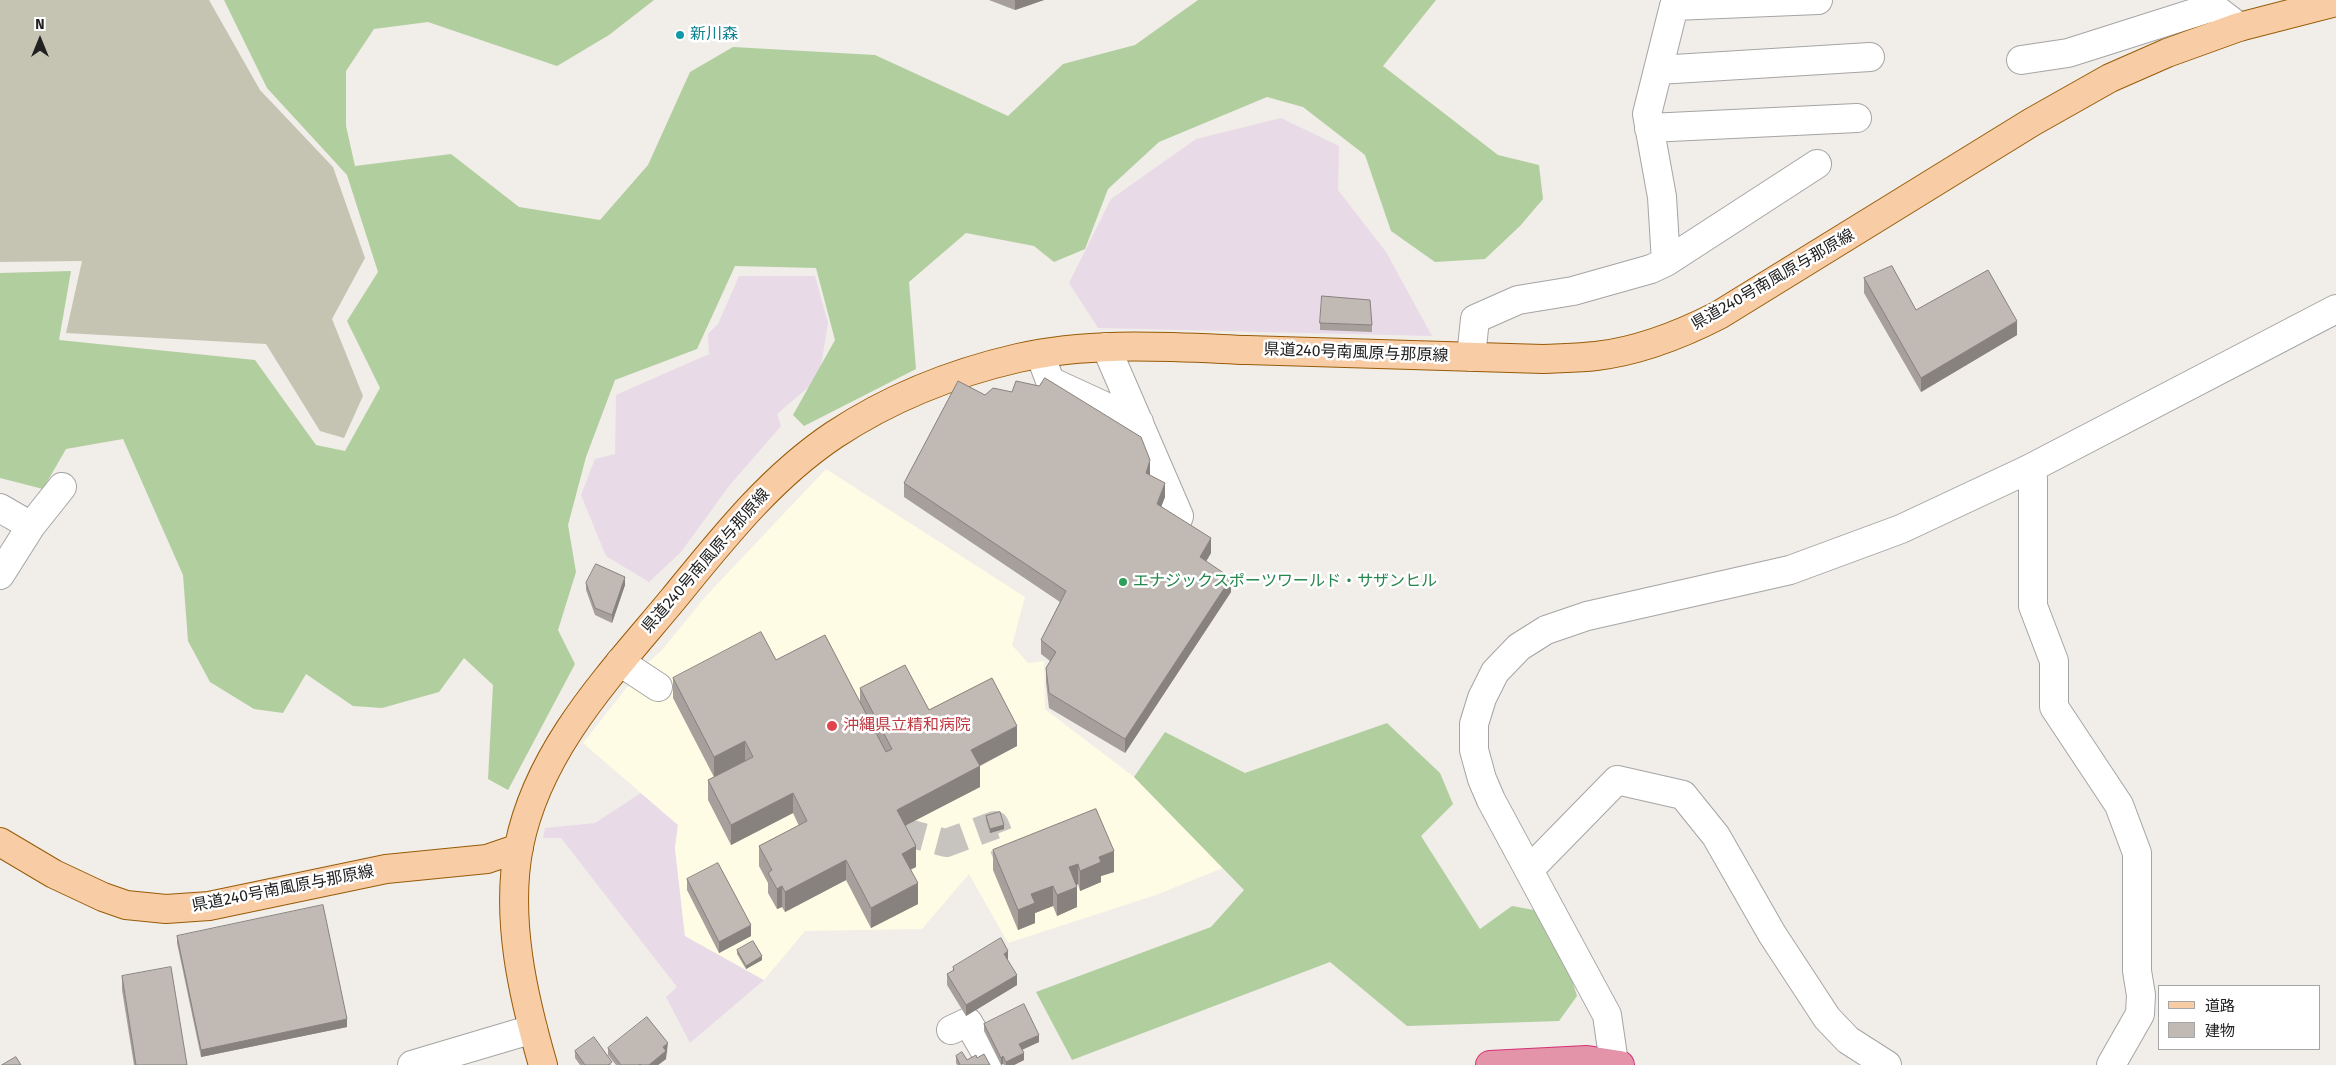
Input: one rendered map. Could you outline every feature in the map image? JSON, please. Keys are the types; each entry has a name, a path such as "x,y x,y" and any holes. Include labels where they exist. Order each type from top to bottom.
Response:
{"highway":[{"path":"1490,1065 1587,1060 1617,1064"}],"main road":[{"name":"県道240号南風原与那原線","path":"543,1065 533,1029 517,951 515,889 519,848 530,805 542,777 560,744 620,662 721,539 776,480 834,435 865,416 914,392 964,372 1040,354 1106,347 1543,359 1596,356 1632,350 1691,330 1802,265 2032,122 2110,78 2167,53 2239,27 2336,2"},
{"name":"県道240号南風原与那原線","path":"0,842 54,874 103,898 126,904 166,909 209,906 386,869 487,859 519,848"}],"street":[{"path":"1666,262 1662,197 1647,114 1674,6 1818,0"},
{"path":"2021,60 2068,53 2213,7 2239,27"},
{"path":"1658,70 1870,57"},
{"path":"1650,128 1857,118"},
{"path":"1470,357 1475,319 1518,300 1573,291 1651,269 1666,262 1817,164"},
{"path":"1617,1064 1607,1015 1491,800 1482,779 1474,750 1474,724 1482,698 1495,672 1519,647 1546,630 1587,616 1790,570 1901,529 2029,469 2336,309"},
{"path":"1106,347 1179,516 1174,529"},
{"path":"1040,354 1050,381 1139,422"},
{"path":"2029,469 2033,479 2033,606 2054,661 2054,707 2119,805 2137,853 2137,970 2141,995 2140,1014 2111,1065"},
{"path":"0,575 31,526 62,487"},
{"path":"0,508 31,526"},
{"path":"620,662 658,687"},
{"path":"1529,870 1617,780 1684,795 1716,836 1772,934 1827,1018 1848,1040 1888,1065"},
{"path":"951,1030 968,1022 993,1065"},
{"path":"412,1065 533,1029"}],"shaded area":[{"path":"0,0 209,0 260,90 333,167 365,258 332,319 363,396 344,438 320,431 266,344 66,333 82,261 0,262"},
{"path":"1281,118 1339,146 1338,190 1386,252 1432,336 1098,328 1069,283 1111,199 1196,139"},
{"path":"739,276 815,276 828,323 819,378 777,414 781,426 729,486 681,552 649,582 606,556 581,495 595,459 615,454 616,395 709,354 708,334 718,324"},
{"name":"沖縄県立精和病院","path":"826,469 1025,597 1012,645 1028,663 1044,661 1045,709 1134,777 1223,868 1156,895 1008,943 969,874 922,929 805,931 764,980 685,936 675,848 678,825 583,743 642,668 662,650 705,597"},
{"path":"641,793 678,825 675,848 685,936 764,980 690,1043 666,997 677,987 561,838 543,838 545,828 595,823"}],"green space":[{"path":"224,0 654,0 609,35 557,66 428,22 374,29 346,71 346,126 355,166 451,154 519,207 600,220 648,165 690,72 733,47 875,55 1008,116 1063,64 1135,45 1198,0 1436,0 1383,66 1498,155 1539,165 1543,199 1520,226 1485,259 1435,262 1391,231 1365,155 1303,107 1267,97 1159,142 1108,189 1085,249 1054,262 1034,246 966,233 909,282 916,369 804,426 793,415 835,340 816,268 735,266 697,349 615,380 586,457 568,525 576,572 558,630 575,664 508,790 488,779 493,685 464,658 439,692 382,708 353,706 306,674 283,713 254,709 210,682 188,641 183,575 123,439 66,449 43,489 0,478 0,273 71,271 59,340 255,360 316,445 345,451 380,388 347,321 378,272 347,175 267,88"},
{"path":"1387,723 1440,773 1453,804 1421,836 1480,929 1512,906 1534,910 1568,967 1577,996 1559,1021 1407,1026 1330,962 1072,1060 1036,992 1211,927 1244,890 1134,777 1165,732 1245,773"}],"building":[{"path":"1892,266 1916,310 1988,270 2017,321 1921,378 1864,278"},
{"path":"1322,296 1370,300 1372,325 1320,323"},
{"name":"エナジックスポーツワールド・サザンヒル","path":"1045,378 1141,437 1150,460 1146,473 1165,483 1157,504 1211,538 1200,557 1231,578 1125,739 1049,693 1046,668 1056,652 1041,640 1066,591 904,483 958,381 985,395 993,388 1012,392 1016,381 1039,386"},
{"path":"596,564 625,577 612,615 595,608 586,583"},
{"path":"761,632 776,660 825,635 886,752 892,749 860,688 905,665 929,710 992,678 1017,726 971,750 980,766 897,810 916,846 902,854 918,883 871,908 846,860 785,892 782,886 777,889 768,873 772,870 759,846 807,821 793,793 731,825 708,780 753,757 745,741 714,757 673,678"},
{"path":"1096,809 1114,851 1099,857 1101,862 1080,871 1078,864 1069,867 1077,887 1057,895 1053,886 1031,894 1035,903 1018,910 993,850"},
{"path":"1000,812 1004,825 990,829 986,816"},
{"path":"718,863 751,925 719,942 687,879"},
{"path":"323,905 347,1019 201,1050 177,936"},
{"path":"1001,938 1008,951 1004,954 1017,975 966,1005 947,974 954,970 953,967"},
{"path":"753,941 762,956 746,966 737,950"},
{"path":"171,967 187,1065 136,1065 122,976"},
{"path":"1024,1004 1039,1035 1019,1044 1024,1053 1006,1062 1003,1056 1001,1058 984,1024"},
{"path":"647,1017 668,1043 663,1047 666,1051 649,1065 621,1065 608,1048"},
{"path":"594,1037 612,1062 608,1065 585,1065 575,1051"},
{"path":"962,1052 967,1060 976,1055 977,1058 984,1054 990,1065 960,1065 956,1056"},
{"path":"16,1057 21,1065 2,1065"}],"tunnel":[{"path":"897,830 946,843 995,825 1010,863"}],"place":[{"name":"新川森","path":"680,35"},
{"name":"エナジックスポーツワールド・サザンヒル","path":"1123,582"},
{"name":"沖縄県立精和病院","path":"832,726"}]}
